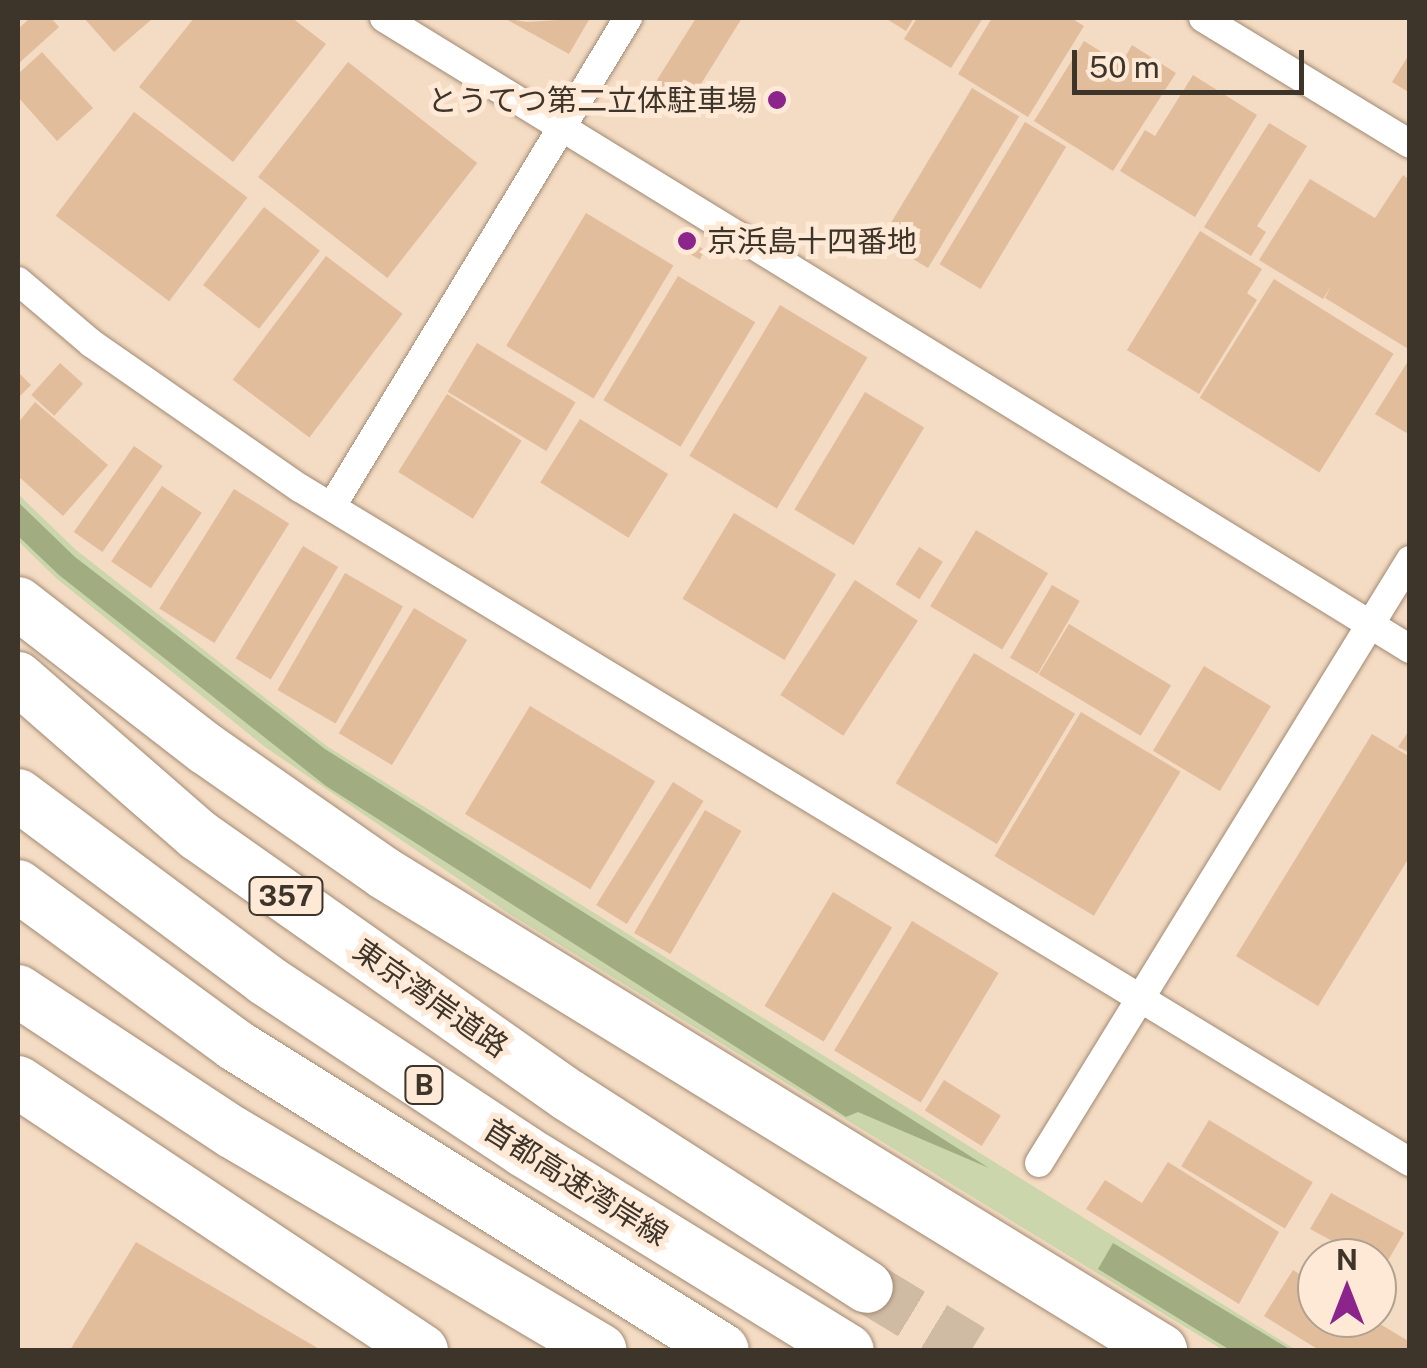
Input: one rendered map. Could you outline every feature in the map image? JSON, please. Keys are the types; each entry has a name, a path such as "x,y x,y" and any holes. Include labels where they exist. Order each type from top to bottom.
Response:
{"highway":[{"path":"18,603 205,748 384,873 1161,1350"},
{"name":"東京湾岸道路","path":"18,678 198,834 568,1094 866,1287"},
{"name":"首都高速湾岸線","path":"18,795 266,980 524,1150 848,1350"},
{"name":"B","path":"18,886 235,1045 724,1350"},
{"path":"18,991 232,1132 600,1350"},
{"path":"18,1082 422,1350"}],"street":[{"path":"384,18 559,131 1410,648"},
{"path":"332,506 628,18"},
{"path":"1222,22 1410,144"},
{"path":"18,280 91,343 332,506 1410,1162"},
{"path":"1039,1163 1410,560"}],"green space":[{"path":"18,494 76,550 328,747 1296,1350 1223,1350 511,915 265,747 56,578 18,541"},
{"path":"18,502 75,557 325,749 989,1168 858,1112 846,1117 326,786 59,575 18,536"},
{"path":"1113,1243 1291,1350 1230,1350 1098,1269"}],"building":[{"path":"30,18 51,18 59,27 18,64 18,29"},
{"path":"84,18 153,18 114,52"},
{"path":"194,18 292,18 326,44 233,162 139,87"},
{"path":"504,18 526,22 590,18 569,54"},
{"path":"696,18 742,18 681,116 664,106 657,80"},
{"path":"885,18 914,18 906,31"},
{"path":"917,18 983,18 951,68 904,39"},
{"path":"992,18 1071,18 1084,26 1028,117 958,74"},
{"path":"1084,41 1121,64 1132,45 1176,73 1113,171 1034,121"},
{"path":"42,52 93,108 57,141 18,97 18,74"},
{"path":"1410,53 1410,93 1392,82"},
{"path":"348,62 477,163 387,278 258,177"},
{"path":"1193,75 1257,115 1195,217 1120,171 1145,130 1155,136"},
{"path":"972,88 1019,116 928,268 881,240"},
{"path":"134,112 247,197 169,301 56,216"},
{"path":"1025,122 1066,147 981,289 940,264"},
{"path":"1269,123 1307,146 1257,226 1266,232 1251,256 1204,227"},
{"path":"1403,175 1410,180 1410,350 1325,298 1331,286 1323,299 1259,260 1310,179 1375,218"},
{"path":"264,207 320,251 259,329 203,285"},
{"path":"586,213 673,266 594,398 506,346"},
{"path":"1200,231 1262,269 1247,293 1257,300 1199,394 1127,350"},
{"path":"686,239 705,250 700,260 680,249"},
{"path":"326,256 403,314 309,438 233,380"},
{"path":"678,276 755,322 680,447 603,400"},
{"path":"1274,279 1394,354 1319,472 1200,398"},
{"path":"780,305 867,358 777,508 689,456"},
{"path":"477,343 576,402 546,451 448,392"},
{"path":"1410,358 1410,435 1375,414"},
{"path":"60,363 83,384 54,416 31,395"},
{"path":"18,372 31,385 18,398"},
{"path":"865,392 924,428 854,545 794,509"},
{"path":"447,394 522,441 473,519 398,472"},
{"path":"35,402 108,465 63,516 18,476 18,423"},
{"path":"580,419 668,474 628,538 540,483"},
{"path":"134,446 163,466 102,552 74,532"},
{"path":"162,486 202,513 151,588 111,561"},
{"path":"234,489 289,523 214,643 159,609"},
{"path":"734,513 836,574 784,660 682,599"},
{"path":"976,530 1048,573 1002,650 930,606"},
{"path":"303,546 338,567 271,679 236,658"},
{"path":"919,547 943,562 919,599 896,584"},
{"path":"345,573 403,606 336,723 278,690"},
{"path":"855,580 918,621 843,736 780,695"},
{"path":"1052,585 1080,601 1038,674 1010,658"},
{"path":"414,608 467,640 392,765 339,733"},
{"path":"1069,624 1171,685 1141,736 1039,675"},
{"path":"974,653 1075,714 997,844 896,783"},
{"path":"1204,666 1271,706 1220,791 1153,751"},
{"path":"530,706 655,781 590,889 465,814"},
{"path":"1081,712 1180,772 1094,916 994,856"},
{"path":"1410,729 1410,753 1398,747"},
{"path":"1372,734 1410,757 1410,856 1318,1006 1236,956"},
{"path":"673,782 704,801 627,924 596,905"},
{"path":"705,810 741,831 670,954 634,933"},
{"path":"833,892 892,928 824,1042 764,1006"},
{"path":"912,921 999,973 921,1102 834,1050"},
{"path":"944,1080 1001,1116 982,1146 925,1111"},
{"path":"1209,1120 1313,1182 1285,1229 1181,1166"},
{"path":"1168,1162 1279,1232 1239,1304 1086,1209 1105,1180 1142,1203"},
{"path":"1331,1193 1404,1233 1397,1245 1397,1238 1327,1238 1310,1229"},
{"path":"136,1242 321,1350 70,1350"},
{"path":"1293,1270 1297,1272 1297,1336 1264,1316"},
{"path":"1397,1334 1410,1342 1410,1350 1319,1350 1300,1338 1397,1338"}],"tunnel":[{"path":"867,1287 971,1350"}],"place":[{"name":"とうてつ第二立体駐車場","path":"777,100"},
{"name":"京浜島十四番地","path":"687,241"}]}
